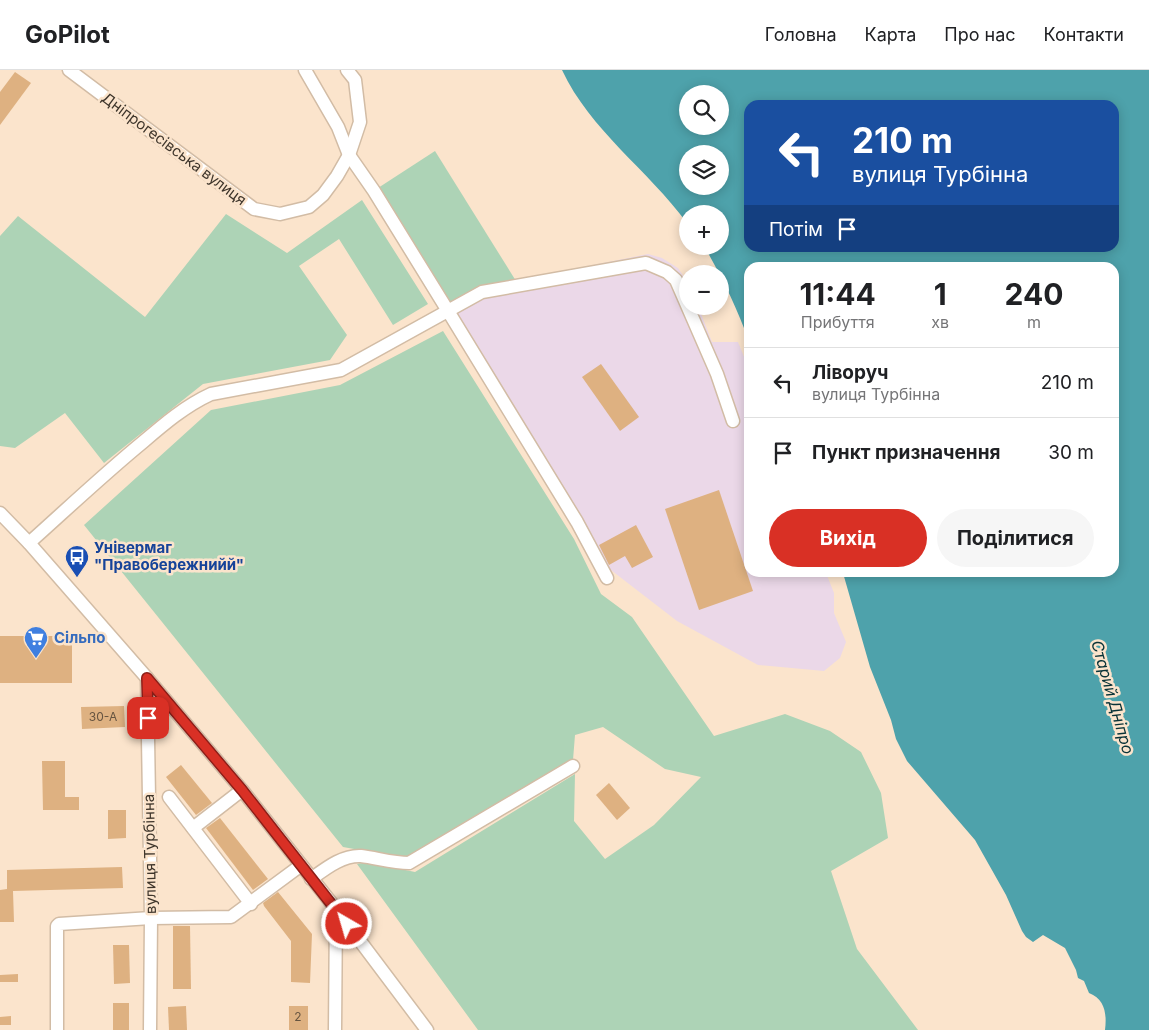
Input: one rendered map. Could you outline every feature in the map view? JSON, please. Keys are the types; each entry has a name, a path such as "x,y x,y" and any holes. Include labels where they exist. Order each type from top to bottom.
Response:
{"street":[{"name":"Дніпрогесівська вулиця","path":"69,70 254,209 280,214 309,207 324,194 349,155 360,122 355,80 347,70"},
{"path":"305,70 338,127 349,155 374,191 577,522 607,578"},
{"path":"29,543 119,462 197,400 211,394 341,370 482,292 646,263 666,272 676,280 717,374 733,421"},
{"path":"0,513 29,543 147,678 242,790 427,1030"},
{"name":"вулиця Турбінна","path":"147,678 151,918 150,1030"},
{"path":"311,879 329,866 346,858 359,856 401,863 409,862 572,766"},
{"path":"193,828 242,790"},
{"path":"169,797 251,904"},
{"path":"57,1030 57,926 59,924 151,918 231,917 300,866"},
{"path":"335,1030 336,910"}],"shaded area":[{"path":"648,254 662,258 678,268 679,315 702,315 712,342 738,342 744,357 744,577 828,577 834,593 834,613 846,642 840,658 824,671 758,665 677,621 607,567 536,442 450,304 479,288"}],"green space":[{"path":"435,151 516,281 450,304 378,188"},
{"path":"362,200 428,304 393,325 339,239 299,266 347,335 330,360 203,384 104,463 65,413 15,448 0,446 0,236 18,216 145,317 226,214 287,253"},
{"path":"443,331 574,539 601,594 632,617 714,736 785,714 830,731 861,752 881,793 888,838 831,871 857,949 918,1030 478,1030 357,864 366,862 415,872 575,774 574,821 605,859 654,825 701,777 665,769 603,727 575,735 573,760 410,859 343,847 84,525 211,410 340,385"}],"water":[{"name":"Старий Дніпро","path":"562,70 1149,70 1149,1030 1105,1030 1106,1018 1102,1003 1089,993 1084,981 1078,978 1065,948 1043,935 1033,942 1026,937 1006,895 975,840 907,761 896,739 891,720 870,667 844,577 1119,577 1119,262 744,262 744,329 729,293 729,265 715,265 709,255 729,255 729,205 679,205 679,213 604,131 574,92"}],"building":[{"path":"15,72 31,83 0,125 0,92"},
{"path":"601,364 639,417 620,431 582,377"},
{"path":"719,490 744,564 744,577 748,577 753,591 699,610 665,509"},
{"path":"636,525 653,557 632,568 625,556 609,565 599,545"},
{"name":"Сільпо","path":"0,636 72,636 72,683 0,683"},
{"path":"124,706 125,727 82,729 81,707"},
{"path":"42,761 65,761 65,797 79,797 79,810 43,810"},
{"path":"181,765 212,803 196,815 166,777"},
{"path":"609,783 630,808 617,820 596,795"},
{"path":"108,810 126,810 126,838 108,839"},
{"path":"220,818 268,879 253,890 206,828"},
{"path":"122,867 123,888 13,891 14,922 0,922 0,890 7,889 7,870"},
{"path":"278,892 312,934 310,983 291,982 291,941 264,906 263,903"},
{"path":"173,926 190,926 191,989 173,989"},
{"path":"113,945 129,945 130,983 114,984"},
{"path":"18,974 18,982 0,982 0,975"},
{"path":"113,1003 129,1003 129,1030 113,1030"},
{"path":"186,1006 187,1030 169,1030 168,1007"},
{"path":"289,1006 308,1006 308,1030 289,1030"},
{"path":"11,1016 11,1025 0,1025 0,1017"}],"place":[{"name":"Універмаг \"Правобережнийй\"","path":"77,578"},
{"name":"Сільпо","path":"36,659"}],"route":[{"path":"148,718 147,678 242,790 347,924"}]}
